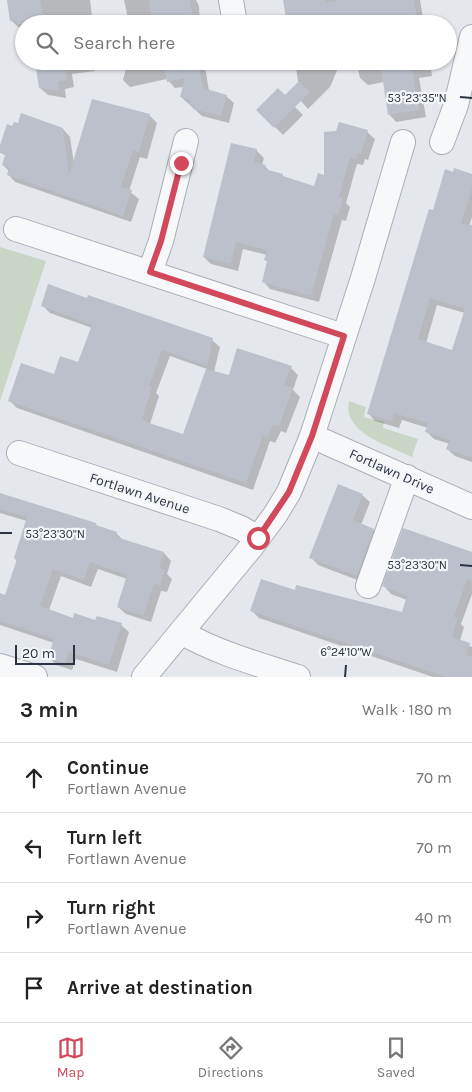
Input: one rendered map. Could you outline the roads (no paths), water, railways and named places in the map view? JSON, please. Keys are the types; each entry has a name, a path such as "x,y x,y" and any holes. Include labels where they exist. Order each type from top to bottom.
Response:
{"street":[{"path":"232,0 234,15"},
{"path":"442,142 464,107 472,37"},
{"path":"150,272 161,241 186,141"},
{"path":"144,677 258,538 289,492 312,436 403,142"},
{"path":"16,229 344,336"},
{"name":"Fortlawn Drive","path":"312,436 472,507"},
{"name":"Fortlawn Avenue","path":"19,453 219,519 258,538"},
{"path":"368,586 407,478"},
{"path":"182,632 262,671 298,677"},
{"path":"0,666 35,677"}]}
